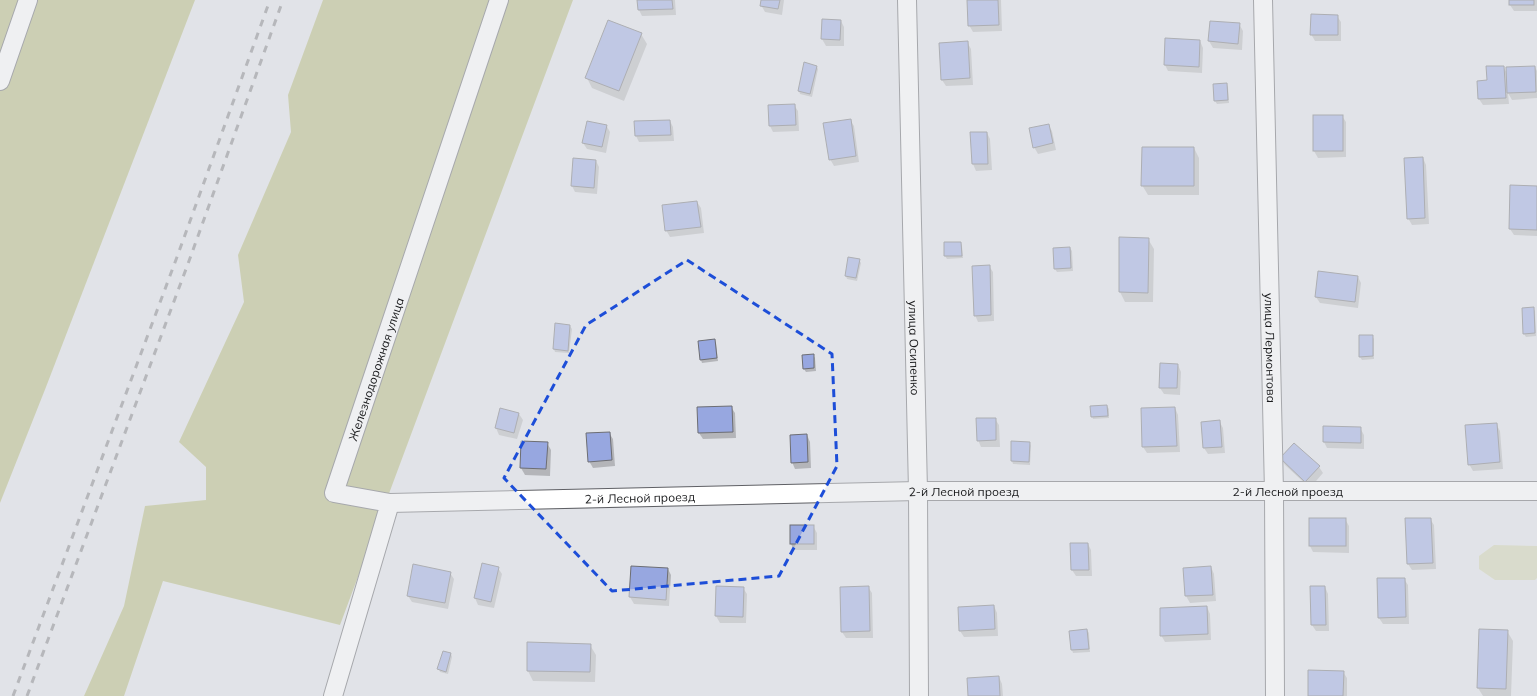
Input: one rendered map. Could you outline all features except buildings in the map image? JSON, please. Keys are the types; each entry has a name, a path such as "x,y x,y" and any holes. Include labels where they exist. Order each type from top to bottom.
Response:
{"street":[{"path":"0,81 28,0"},
{"name":"Железнодорожная улица","path":"390,503 334,494 499,0"},
{"name":"улица Осипенко","path":"907,0 918,491 919,696"},
{"name":"улица Лермонтова","path":"1263,0 1274,492 1275,696"},
{"name":"2-й Лесной проезд","path":"390,503 918,491 1537,491"},
{"path":"333,696 390,503"}],"highlighted area":[{"path":"687,260 832,354 837,466 779,576 612,591 504,478 586,325"}],"green space":[{"path":"0,0 195,0 0,503"},
{"path":"323,0 573,0 340,625 163,581 124,696 84,696 124,606 145,506 206,500 206,467 179,442 244,302 238,255 291,132 288,95"},
{"path":"1494,545 1537,546 1537,578 1535,580 1495,580 1479,569 1479,556"}],"railway":[{"path":"13,696 177,257 270,0"},
{"path":"27,696 189,261 283,0"}]}
